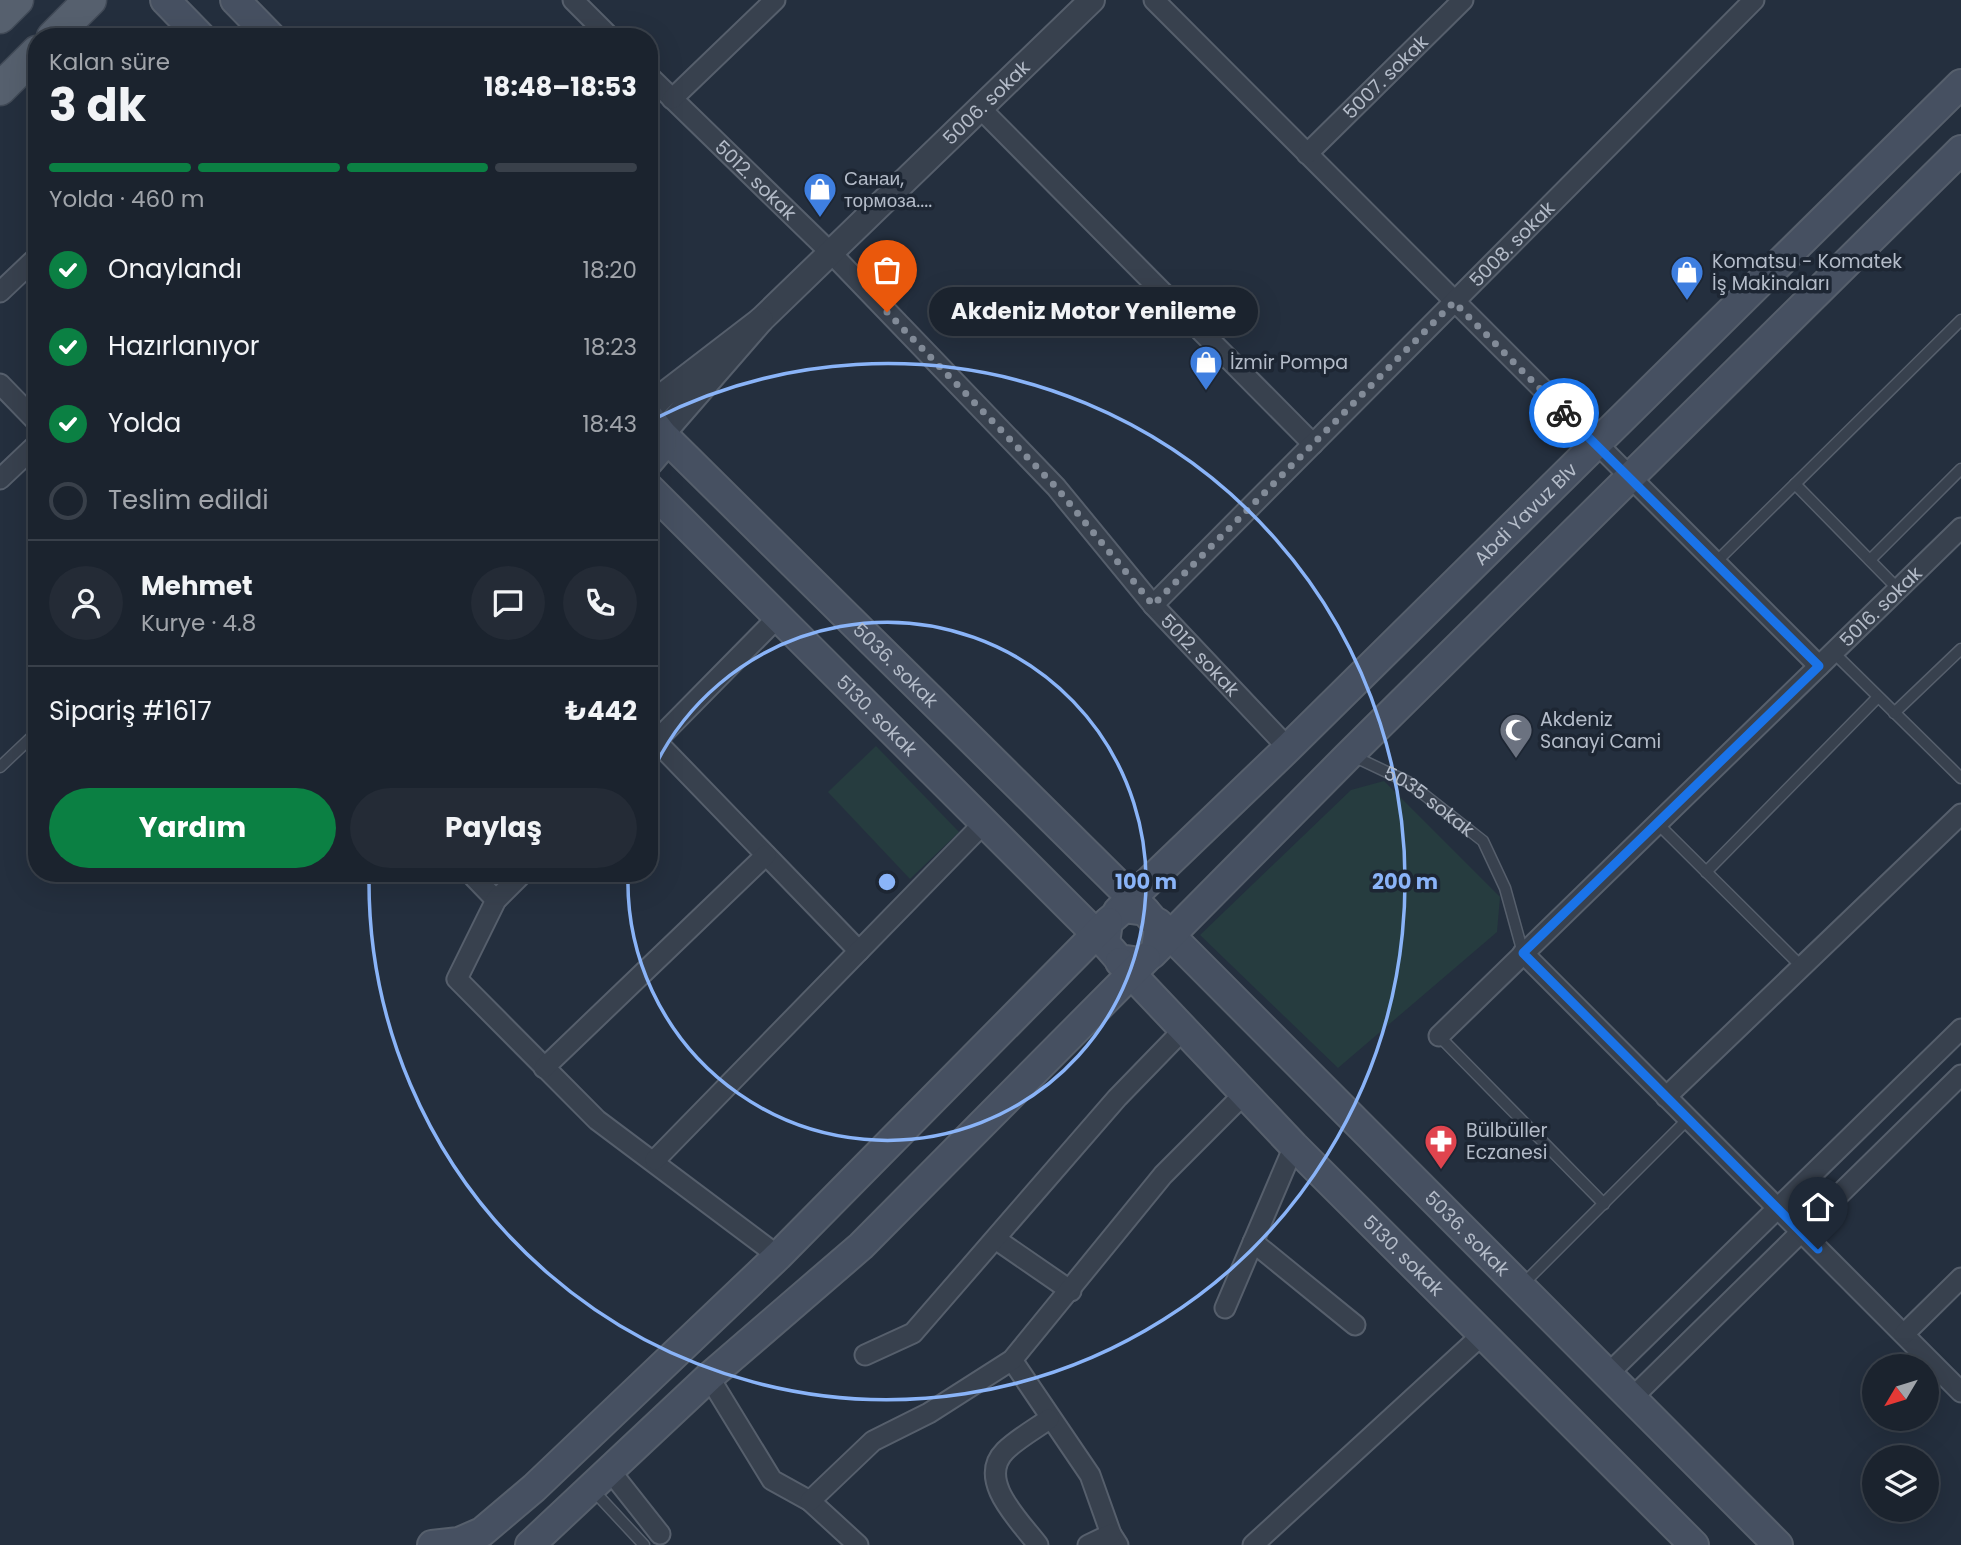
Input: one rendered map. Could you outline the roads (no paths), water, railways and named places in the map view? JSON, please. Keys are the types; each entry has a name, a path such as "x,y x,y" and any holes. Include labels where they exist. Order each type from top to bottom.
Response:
{"main road":[{"path":"0,17 17,0"},
{"path":"62,28 90,0"},
{"path":"165,0 192,28"},
{"path":"235,0 262,28"},
{"path":"0,89 28,61"},
{"name":"Abdi Yavuz Blv","path":"1132,935 1288,748 1961,84"},
{"path":"432,1545 484,1539 684,1342 1132,935 1349,755 1961,150"},
{"name":"5036. sokak","path":"658,425 1132,935 1521,1286 1778,1545"},
{"name":"5130. sokak","path":"658,497 983,824 1132,935 1184,1029 1294,1146 1693,1545"},
{"path":"530,1545 709,1377 861,1246 1132,935"}],"street":[{"path":"573,0 601,28"},
{"path":"672,99 775,0"},
{"name":"5006. sokak","path":"658,415 761,320 1092,0"},
{"name":"5007. sokak","path":"1307,154 1462,0"},
{"name":"5008. sokak","path":"1153,605 1754,0"},
{"path":"1166,4 1307,154 1596,445 1715,563 1826,659"},
{"name":"5012. sokak","path":"658,85 831,253 1056,487 1153,605 1288,748"},
{"path":"980,108 1313,444"},
{"path":"0,292 28,266"},
{"path":"0,384 28,413"},
{"path":"0,479 28,452"},
{"name":"5016. sokak","path":"1439,1036 1961,529"},
{"path":"658,739 778,617"},
{"path":"658,749 859,951"},
{"path":"1666,1097 1961,814"},
{"path":"655,1160 983,824"},
{"path":"544,1068 766,855"},
{"path":"479,882 496,900"},
{"path":"514,882 496,900 457,979 597,1119 655,1160 778,1256"},
{"name":"5035 sokak","path":"1523,953 1961,1392"},
{"path":"865,1355 913,1333 997,1240 1117,1098 1184,1029"},
{"path":"1609,1373 1961,1029"},
{"path":"1633,1397 1961,1076"},
{"path":"810,1501 873,1441 929,1413 1012,1360 1163,1175 1245,1093"},
{"path":"1225,1308 1294,1146"},
{"path":"997,1240 1071,1291"},
{"path":"1253,1242 1355,1325"},
{"path":"1904,1334 1961,1278"},
{"path":"1253,1545 1483,1334"},
{"path":"1012,1360 1049,1419 1090,1475 1114,1539 1088,1545"},
{"path":"709,1377 772,1480 810,1501 858,1545"},
{"path":"1038,1545 995,1484 993,1468 1004,1452 1049,1419"},
{"path":"602,1480 652,1540"}],"lane":[{"path":"1715,563 1961,320"},
{"path":"1870,560 1961,469"},
{"path":"1796,484 1898,589"},
{"path":"1894,713 1961,649"},
{"path":"1826,659 1878,697 1961,778"},
{"path":"1706,872 1878,697"},
{"path":"0,767 28,741"},
{"name":"5035 sokak","path":"1349,755 1408,782 1483,841 1505,888 1523,953"},
{"path":"1657,823 1801,967"},
{"path":"1439,1036 1605,1204"},
{"path":"1521,1286 1688,1119"}],"place":[{"name":"Санаи, тормоза....","path":"820,219"},
{"name":"Komatsu - Komatek İş Makinaları","path":"1687,302"},
{"name":"Akdeniz Motor Yenileme","path":"887,312"},
{"name":"İzmir Pompa","path":"1206,392"},
{"name":"Akdeniz Sanayi Cami","path":"1516,760"},
{"name":"Bülbüller Eczanesi","path":"1441,1171"}]}
